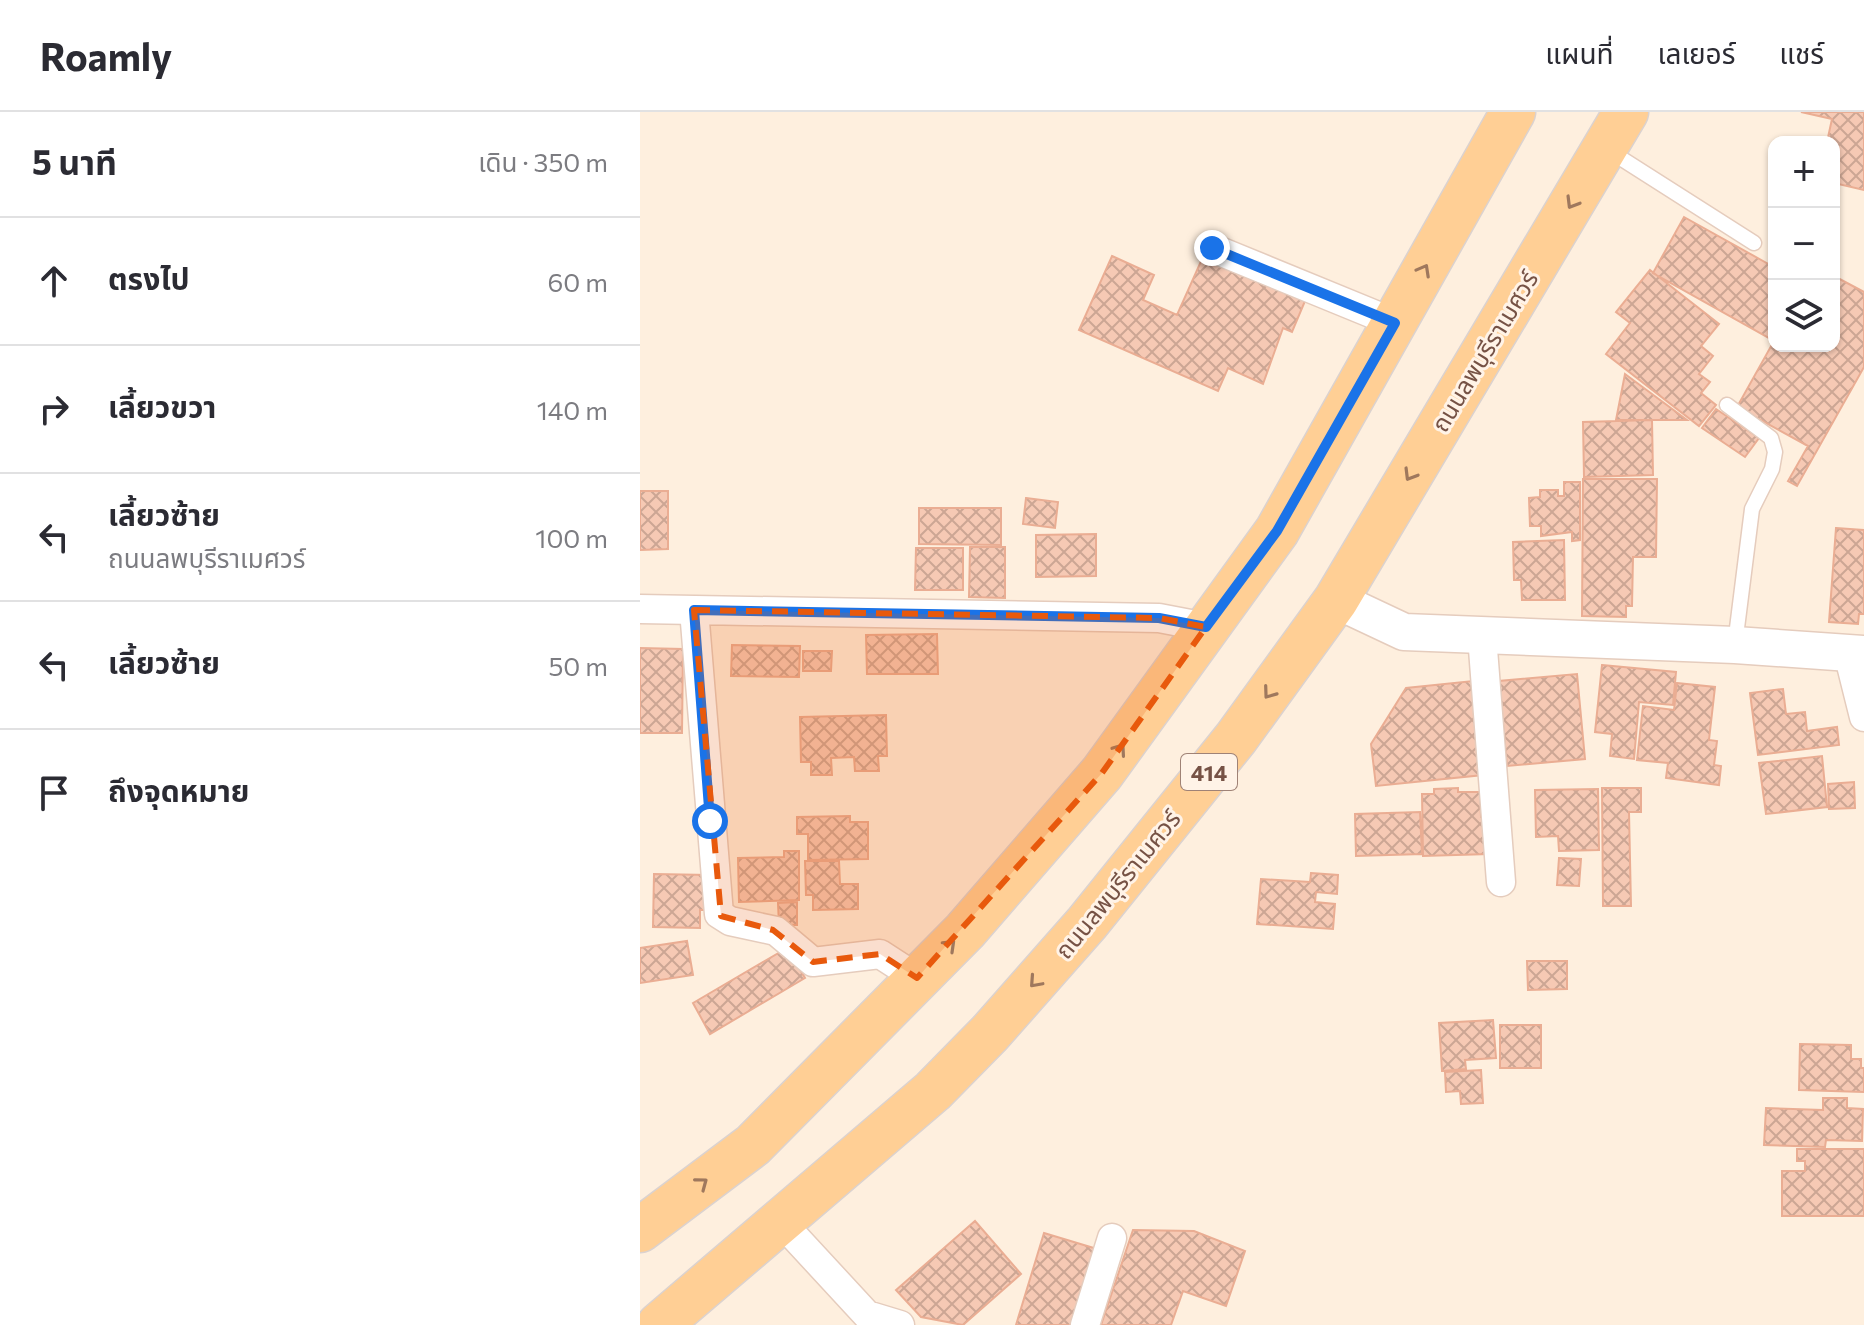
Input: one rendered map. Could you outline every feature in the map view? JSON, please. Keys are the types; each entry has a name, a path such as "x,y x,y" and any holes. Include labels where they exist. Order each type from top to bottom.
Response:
{"main road":[{"path":"640,1230 753,1145 965,931 1102,773 1277,531 1513,112"},
{"name":"ถนนลพบุรีราเมศวร์","path":"659,1325 933,1091 1034,984 1236,738 1336,600 1615,130"}],"street":[{"path":"1212,248 1395,323"},
{"path":"1336,600 1404,632 1856,653 1864,717"},
{"path":"640,609 1159,618 1206,627"},
{"path":"694,610 719,914 730,921 776,931 813,962 880,954 917,978"},
{"path":"1482,636 1501,882"},
{"path":"782,1223 867,1315 900,1325"},
{"path":"1085,1325 1112,1238"}],"lane":[{"path":"1615,130 1754,243"},
{"path":"1727,405 1771,438 1775,452 1772,469 1752,509 1735,645"}],"highlighted area":[{"path":"694,610 1159,618 1206,627 1102,773 917,978 880,954 813,962 773,930 721,916"}],"building":[{"path":"1801,112 1864,112 1864,190 1840,184 1840,136 1828,136 1832,119"},
{"path":"1684,217 1768,264 1768,338 1653,273"},
{"path":"1112,256 1154,275 1143,300 1177,315 1202,259 1305,301 1292,332 1283,328 1263,384 1228,368 1218,391 1079,330"},
{"path":"1650,270 1719,324 1701,346 1713,356 1699,374 1710,382 1701,393 1716,405 1699,426 1606,354 1630,323 1616,312"},
{"path":"1840,279 1864,292 1864,367 1797,486 1788,481 1808,446 1737,407 1768,352 1840,352"},
{"path":"1625,374 1687,420 1616,420"},
{"path":"1716,409 1759,438 1745,457 1702,428"},
{"path":"1652,420 1653,475 1584,477 1583,422"},
{"path":"1583,479 1657,479 1656,557 1633,557 1632,606 1626,606 1626,617 1582,616"},
{"path":"1564,482 1580,482 1580,540 1572,541 1572,532 1541,536 1541,526 1530,526 1529,498 1540,497 1540,490 1558,490 1558,496 1564,496"},
{"path":"640,491 668,491 668,549 640,550"},
{"path":"1026,498 1058,502 1055,528 1023,524"},
{"path":"919,508 1001,508 1001,545 919,544"},
{"path":"1836,528 1864,530 1864,614 1859,614 1858,624 1829,622"},
{"path":"1096,534 1096,576 1036,577 1036,535"},
{"path":"1564,540 1565,600 1522,600 1521,580 1514,580 1513,542"},
{"path":"970,547 1005,547 1005,598 969,597"},
{"path":"916,548 963,548 963,590 915,590"},
{"path":"937,634 938,674 867,674 866,635"},
{"path":"732,645 800,646 799,677 731,676"},
{"path":"640,648 683,649 682,733 640,733"},
{"path":"803,651 832,651 831,671 803,671"},
{"path":"1602,665 1676,672 1673,705 1639,702 1634,759 1610,756 1612,734 1595,732"},
{"path":"1577,674 1585,759 1507,766 1499,681"},
{"path":"1473,681 1483,775 1376,786 1371,744 1406,688"},
{"path":"1677,683 1715,687 1709,740 1717,741 1714,765 1721,766 1719,785 1666,778 1668,763 1637,760 1643,706 1674,710"},
{"path":"1783,689 1786,714 1805,712 1807,731 1837,727 1839,745 1758,755 1750,693"},
{"path":"886,715 887,756 878,756 879,771 855,771 854,757 831,758 832,775 811,775 811,762 801,762 800,717"},
{"path":"1822,756 1827,807 1766,814 1759,763"},
{"path":"1854,782 1855,808 1829,809 1828,784"},
{"path":"1458,788 1458,792 1480,792 1481,817 1487,817 1489,854 1423,856 1422,794 1434,794 1434,789"},
{"path":"1602,788 1641,788 1641,812 1629,812 1631,906 1603,906"},
{"path":"1598,789 1599,850 1559,851 1558,836 1536,837 1535,790"},
{"path":"1420,812 1422,854 1356,856 1355,814"},
{"path":"850,816 850,822 868,822 868,859 808,860 808,834 797,834 797,817"},
{"path":"784,851 799,851 799,900 739,902 738,858 784,857"},
{"path":"1559,858 1581,859 1579,886 1557,885"},
{"path":"805,861 839,861 840,884 858,884 858,909 813,910 813,895 806,895"},
{"path":"1311,873 1338,875 1337,894 1316,892 1315,902 1335,904 1333,929 1257,924 1261,879 1310,882"},
{"path":"654,874 710,875 709,910 700,910 700,928 653,927"},
{"path":"797,902 797,925 779,925 778,903"},
{"path":"687,941 693,975 640,983 640,948"},
{"path":"787,948 805,978 710,1034 693,1003"},
{"path":"1527,961 1567,961 1567,989 1528,990"},
{"path":"1493,1020 1496,1058 1465,1060 1466,1069 1442,1071 1439,1023"},
{"path":"1500,1025 1541,1025 1541,1068 1500,1068"},
{"path":"1800,1044 1851,1045 1851,1059 1861,1059 1861,1068 1864,1068 1864,1092 1799,1090"},
{"path":"1481,1070 1483,1103 1461,1104 1460,1091 1446,1092 1445,1072"},
{"path":"1823,1098 1847,1098 1847,1108 1863,1109 1862,1141 1826,1140 1825,1147 1764,1145 1766,1108 1823,1110"},
{"path":"1797,1149 1864,1149 1864,1216 1782,1216 1782,1171 1805,1171 1805,1161 1797,1161"},
{"path":"975,1221 1021,1274 963,1325 921,1317 896,1290"},
{"path":"1133,1230 1194,1231 1245,1251 1226,1306 1183,1291 1171,1325 1101,1325"},
{"path":"1044,1233 1097,1249 1074,1325 1016,1325"}],"route":[{"path":"710,821 694,610 1159,618 1206,627 1277,531 1395,323 1212,248"}]}
